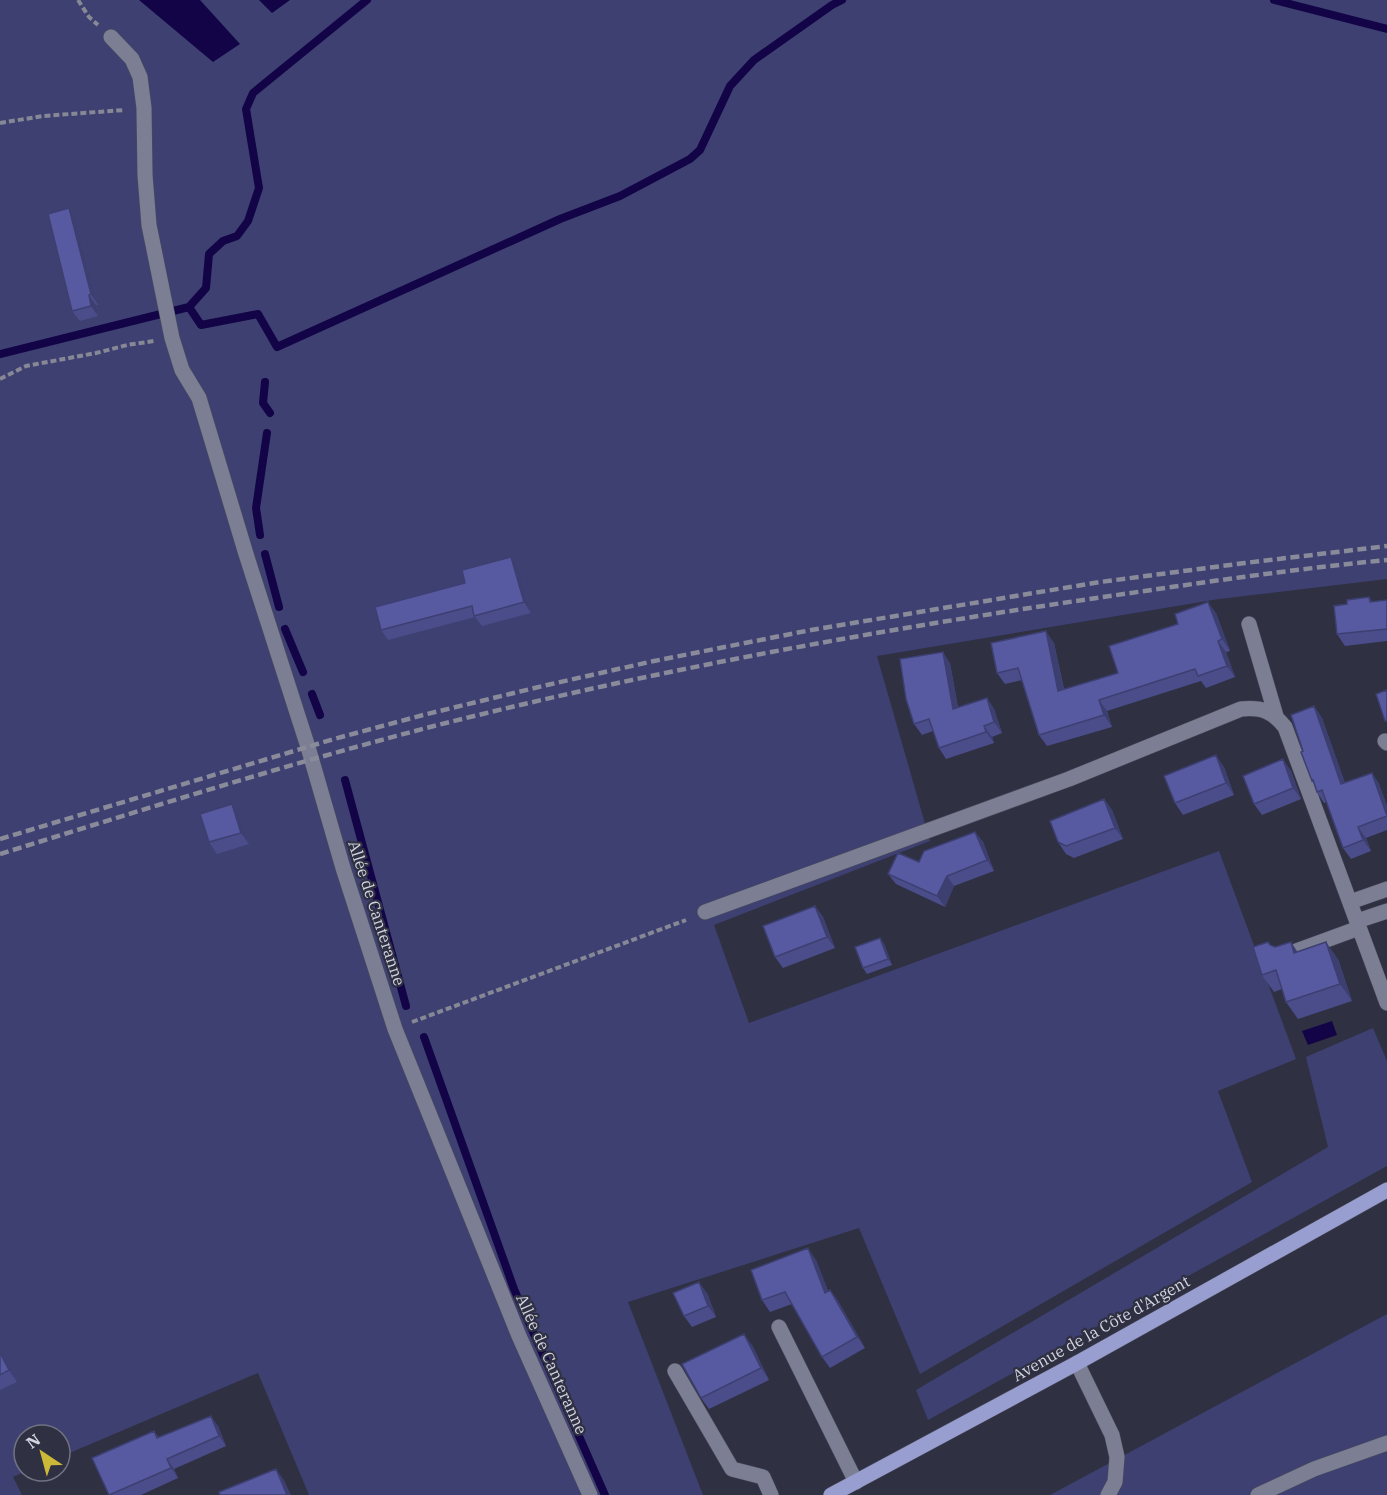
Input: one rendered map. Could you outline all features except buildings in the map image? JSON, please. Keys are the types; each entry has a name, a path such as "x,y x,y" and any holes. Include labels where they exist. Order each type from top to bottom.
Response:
{"main road":[{"name":"Avenue de la Côte d'Argent","path":"831,1495 853,1487 1387,1190"}],"street":[{"name":"Allée de Canteranne","path":"111,37 132,59 140,77 144,108 145,176 150,225 171,333 182,370 199,398 308,747 343,868 395,1029 519,1336 590,1495"},
{"path":"1249,624 1276,716 1285,728 1387,1003"},
{"path":"705,912 1069,779 1241,709 1258,709 1276,716"},
{"path":"1350,902 1387,889"},
{"path":"1288,954 1358,925 1387,910"},
{"path":"779,1327 853,1487"},
{"path":"1077,1363 1112,1435 1117,1457 1115,1482 1108,1495"},
{"path":"675,1371 732,1469 763,1477 771,1495"},
{"path":"1258,1495 1314,1469 1387,1443"}],"path":[{"path":"78,0 89,17 111,37"},
{"path":"0,123 43,116 144,108"},
{"path":"0,379 26,366 96,353 171,333"},
{"path":"395,1029 705,912"}],"shaded area":[{"path":"0,0 1387,0 1387,579 1219,599 877,656 930,841 714,925 749,1023 1219,851 1296,1059 1218,1091 1252,1182 920,1374 859,1228 628,1302 703,1495 309,1495 258,1373 72,1452 72,1423 12,1423 12,1483 16,1483 22,1495 0,1495"},
{"path":"139,0 200,0 240,44 213,62"},
{"path":"259,0 290,0 272,13"},
{"path":"1332,1021 1337,1035 1308,1045 1302,1031"},
{"path":"1373,1028 1387,1061 1387,1166 928,1420 916,1390 1328,1147 1306,1057"},
{"path":"1387,1314 1387,1495 1050,1495"}],"waterway":[{"path":"0,354 189,307 206,288 209,254 223,241 237,236 248,221 259,188 246,109 253,93 367,0"},
{"path":"189,307 201,325 258,314 277,347 560,219 620,196 690,159 700,150 730,86 754,60 842,0"},
{"path":"1274,0 1387,29"},
{"path":"265,382 263,403 270,413"},
{"path":"260,535 256,508 267,433"},
{"path":"265,554 279,607"},
{"path":"285,629 303,672"},
{"path":"312,694 320,715"},
{"path":"345,780 406,1006"},
{"path":"424,1037 514,1289 605,1495"}],"railway":[{"path":"0,839 334,739 423,715 654,661 811,630 1100,582 1387,546"},
{"path":"0,854 218,787 438,725 675,671 835,640 995,613 1231,579 1387,560"}]}
